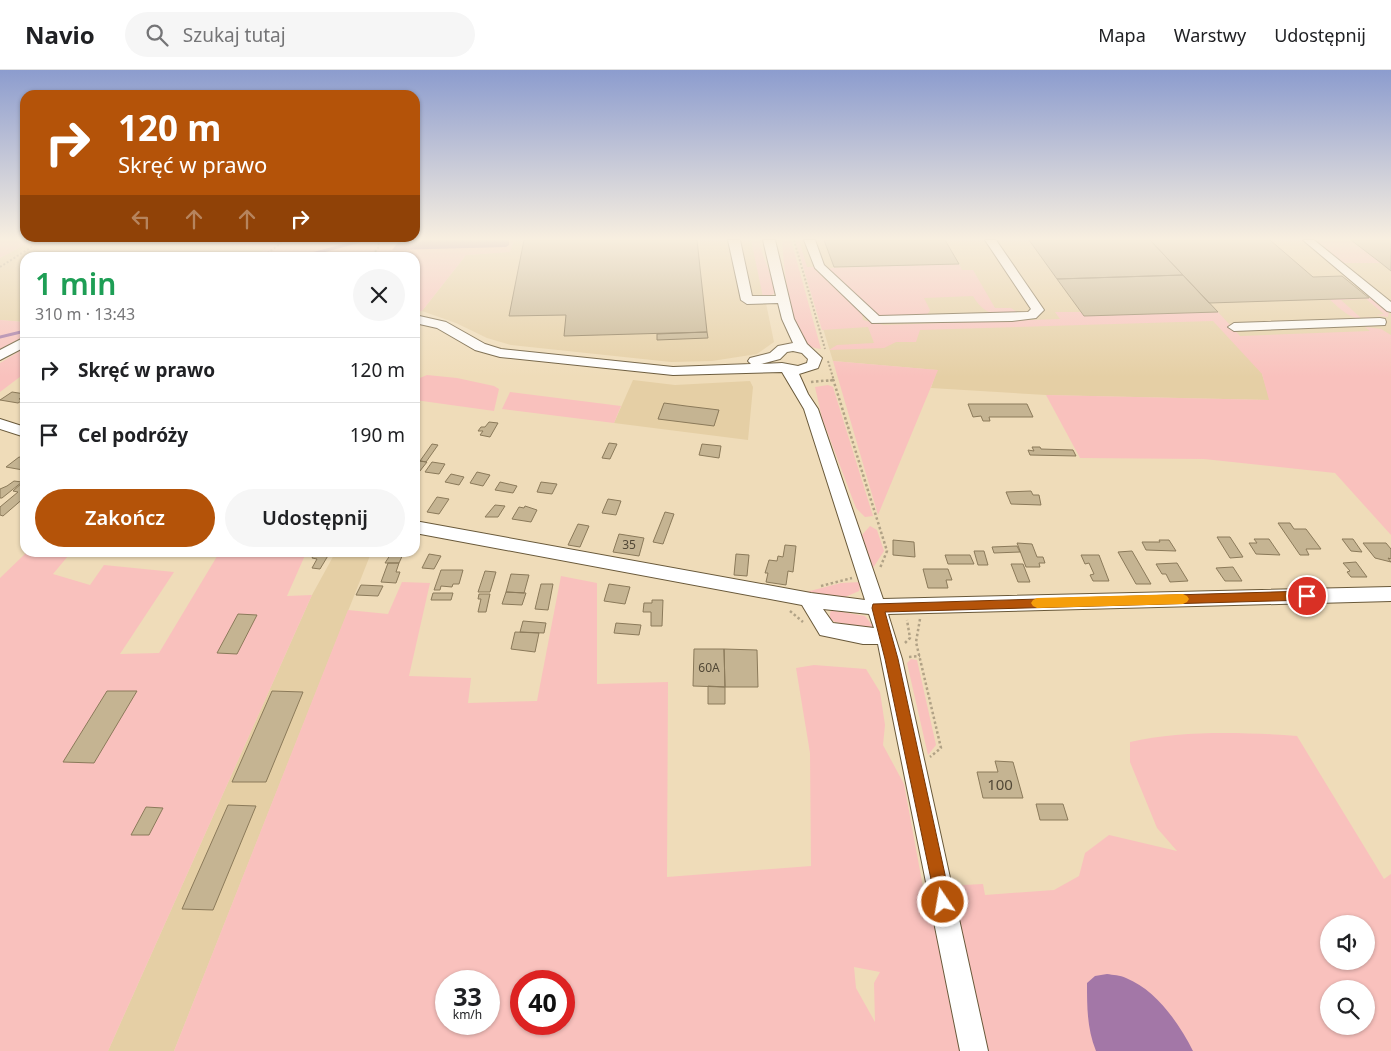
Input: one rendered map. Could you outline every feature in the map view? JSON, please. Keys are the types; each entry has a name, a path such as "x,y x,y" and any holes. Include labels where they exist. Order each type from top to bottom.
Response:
{"street":[{"path":"744,286 747,300 784,299"},
{"path":"781,286 788,319 795,326 800,344 813,362 811,409"},
{"path":"840,286 876,320 1012,317 1032,314 1038,310 1022,286"},
{"path":"1364,286 1391,308"},
{"path":"788,319 785,326 786,340 782,360 811,409 886,636 974,1051"},
{"path":"420,320 441,326 480,347 500,353 673,371 746,370 782,360 793,347 813,362"},
{"path":"1234,327 1386,320 1391,331"},
{"path":"0,350 20,342"},
{"path":"0,356 20,343"},
{"path":"782,360 798,371 813,362"},
{"path":"0,424 20,430"},
{"path":"420,528 843,606 878,608 1391,594"},
{"path":"811,600 811,607 827,630 863,636 886,636"}],"path":[{"path":"801,286 813,362 833,380 887,551 880,571"},
{"path":"813,362 833,380"},
{"path":"918,606 921,615 916,642 941,748 926,760"}],"shaded area":[{"path":"0,286 20,286 20,322 0,320"},
{"path":"420,286 442,286 420,311"},
{"path":"442,286 762,286 774,342 757,354 712,361 671,362 511,345 487,338 456,323 422,311"},
{"path":"761,286 774,286 776,292 770,296 763,297"},
{"path":"787,286 804,286 821,349 808,345 802,338 793,316"},
{"path":"809,286 834,286 862,314 863,320 884,325 1060,319 1055,312 1081,312 1084,316 1218,312 1240,336 1370,331 1365,327 1381,329 1391,335 1391,535 1335,473 1204,459 1080,458 1046,395 1269,400 1262,374 1213,321 920,330 916,342 896,342 884,348 829,350 837,345 874,343 868,327 822,330"},
{"path":"810,286 1391,286 1391,341 1262,374 1270,400 1046,395 931,388 937,370 833,361"},
{"path":"845,286 982,286 995,308 1011,308 1017,312 997,314 986,311 973,296 924,298 930,310 927,315 878,317"},
{"path":"1374,298 1389,312 1388,317 1377,315 1384,314 1366,299 1341,300 1361,318 1370,317 1370,320 1357,318 1352,316 1329,299"},
{"path":"0,320 20,322 20,339 0,349"},
{"path":"20,351 20,377 0,392 0,363"},
{"path":"833,361 938,370 878,515"},
{"path":"427,375 457,378 494,386 499,389 494,411 420,401 420,378"},
{"path":"633,380 675,385 750,381 753,387 748,440 614,423"},
{"path":"828,385 833,387 873,516 865,517 856,508 822,418 815,387"},
{"path":"510,392 621,406 614,423 502,409"},
{"path":"870,526 877,530 884,551 873,568 862,535"},
{"path":"22,557 67,557 53,574 90,585 104,565 174,572 120,654 159,653 217,557 304,557 287,596 312,595 108,1051 0,1051 0,578"},
{"path":"333,557 369,557 174,1051 108,1051 312,595"},
{"path":"561,576 597,583 597,684 668,682 667,877 811,866 810,753 796,668 814,665 866,669 880,692 885,725 883,745 904,784 923,887 983,884 985,895 1054,890 1079,876 1085,853 1109,835 1177,851 1157,828 1130,762 1130,742 1170,735 1213,733 1297,736 1384,879 1391,874 1391,1051 174,1051 348,610 388,614 402,582 430,583 409,676 471,678 468,703 537,701","holes":["854,967 880,972 874,983 875,1022 856,988"]},
{"path":"861,582 859,591 843,598 806,592 841,583"},
{"path":"831,610 865,616 873,626 872,629 835,622 829,619"},
{"path":"911,659 917,660 936,745 928,755 907,663"},
{"path":"1107,974 1121,976 1137,983 1157,999 1181,1029 1193,1051 1096,1051 1089,1026 1087,983 1095,976"}],"building":[{"path":"515,286 702,286 707,332 564,336 566,315 509,316"},
{"path":"1062,286 1193,286 1218,312 1084,316"},
{"path":"1193,286 1354,286 1369,298 1209,303"},
{"path":"707,332 708,338 657,340 657,334"},
{"path":"12,392 20,393 20,402 18,403 0,400"},
{"path":"664,403 719,410 714,426 658,419"},
{"path":"968,404 1027,404 1033,417 989,417 990,421 983,421 981,416 973,417"},
{"path":"489,422 498,423 490,437 480,435 483,431 478,431"},
{"path":"609,443 617,444 610,459 602,458"},
{"path":"432,444 438,445 426,462 420,461"},
{"path":"702,444 721,446 719,458 699,455"},
{"path":"1032,447 1073,450 1076,456 1030,455 1028,450 1034,451"},
{"path":"19,457 20,457 20,469 6,467"},
{"path":"420,461 427,462 420,471"},
{"path":"432,462 445,464 439,474 425,472"},
{"path":"477,472 490,475 483,486 470,483"},
{"path":"451,474 464,477 459,485 445,482"},
{"path":"14,481 20,482 0,498 0,489"},
{"path":"500,482 517,486 513,493 495,490"},
{"path":"541,482 557,484 552,494 537,492"},
{"path":"20,485 20,501 3,516 0,515 0,507 18,492 13,491"},
{"path":"1031,491 1033,495 1039,495 1041,505 1011,504 1006,492"},
{"path":"437,497 449,499 439,514 427,512"},
{"path":"608,499 621,501 616,515 602,513"},
{"path":"495,505 505,506 498,517 485,517"},
{"path":"525,506 537,510 531,522 512,519 519,507 524,508"},
{"path":"665,512 674,514 663,544 653,542"},
{"path":"1278,523 1290,523 1294,529 1306,529 1321,549 1306,549 1309,555 1300,555"},
{"path":"578,524 589,526 580,547 568,545"},
{"path":"619,534 644,538 639,556 613,552"},
{"path":"1217,537 1230,537 1243,557 1230,558"},
{"path":"1254,539 1269,539 1280,555 1256,554 1249,543 1257,543"},
{"path":"1342,539 1353,539 1362,552 1351,551"},
{"path":"893,540 914,542 915,557 893,555"},
{"path":"1159,540 1169,540 1176,551 1146,550 1142,542 1160,542"},
{"path":"1017,543 1032,544 1037,557 1043,557 1045,563 1039,563 1040,567 1026,567"},
{"path":"1363,543 1386,543 1391,549 1391,559 1388,558 1391,562 1375,558"},
{"path":"785,545 796,546 793,572 788,571 786,585 766,582 768,573 765,573 769,560 777,561 778,556 783,557"},
{"path":"1017,546 1020,552 994,553 992,547"},
{"path":"974,551 984,551 988,565 978,565"},
{"path":"1132,551 1151,584 1136,584 1118,552"},
{"path":"429,554 441,556 434,569 422,568"},
{"path":"736,554 749,555 747,576 734,575"},
{"path":"945,555 970,555 974,564 948,564"},
{"path":"1081,555 1099,555 1109,581 1093,581 1090,575 1094,574 1089,563 1085,564"},
{"path":"327,557 320,569 312,568 317,559 312,558"},
{"path":"389,557 402,557 399,563 385,563"},
{"path":"1356,562 1367,577 1351,577 1347,572 1350,571 1343,563"},
{"path":"388,563 399,563 396,572 400,572 396,583 381,582"},
{"path":"1177,563 1188,581 1170,582 1166,574 1162,574 1156,564"},
{"path":"1011,564 1023,564 1030,582 1018,582"},
{"path":"1233,567 1242,581 1225,581 1216,568"},
{"path":"923,569 948,569 952,580 946,580 948,588 928,588"},
{"path":"441,570 463,570 459,584 453,584 452,587 441,586 440,590 434,590"},
{"path":"485,571 496,572 490,592 478,592"},
{"path":"511,574 529,575 524,593 506,592"},
{"path":"541,584 553,584 548,610 535,609"},
{"path":"609,584 630,587 625,604 604,601"},
{"path":"361,585 383,586 378,596 356,595"},
{"path":"506,592 526,593 522,605 502,604"},
{"path":"433,593 453,593 451,600 431,600"},
{"path":"479,594 490,594 486,612 478,612 481,599 478,599"},
{"path":"652,600 663,600 662,626 651,626 651,612 643,612 644,603 652,603"},
{"path":"238,614 257,615 237,654 217,653"},
{"path":"523,621 546,623 544,633 520,632"},
{"path":"616,623 641,625 639,635 614,633"},
{"path":"515,632 539,633 535,652 511,649"},
{"path":"694,649 724,649 725,687 693,686"},
{"path":"724,649 757,650 758,687 725,687"},
{"path":"708,686 725,687 725,704 708,704"},
{"path":"107,691 137,691 94,763 63,762"},
{"path":"272,691 303,692 266,782 232,782"},
{"path":"995,761 1013,762 1023,798 983,798 977,772 998,772"},
{"path":"1036,804 1063,804 1068,820 1040,820"},
{"path":"228,805 256,806 213,910 182,909"},
{"path":"146,807 163,808 149,835 131,835"}],"waterway":[{"path":"0,337 20,332"}],"slow traffic":[{"path":"1037,603 1183,599"}],"route":[{"path":"943,902 892,659 878,608 1307,596"}]}
